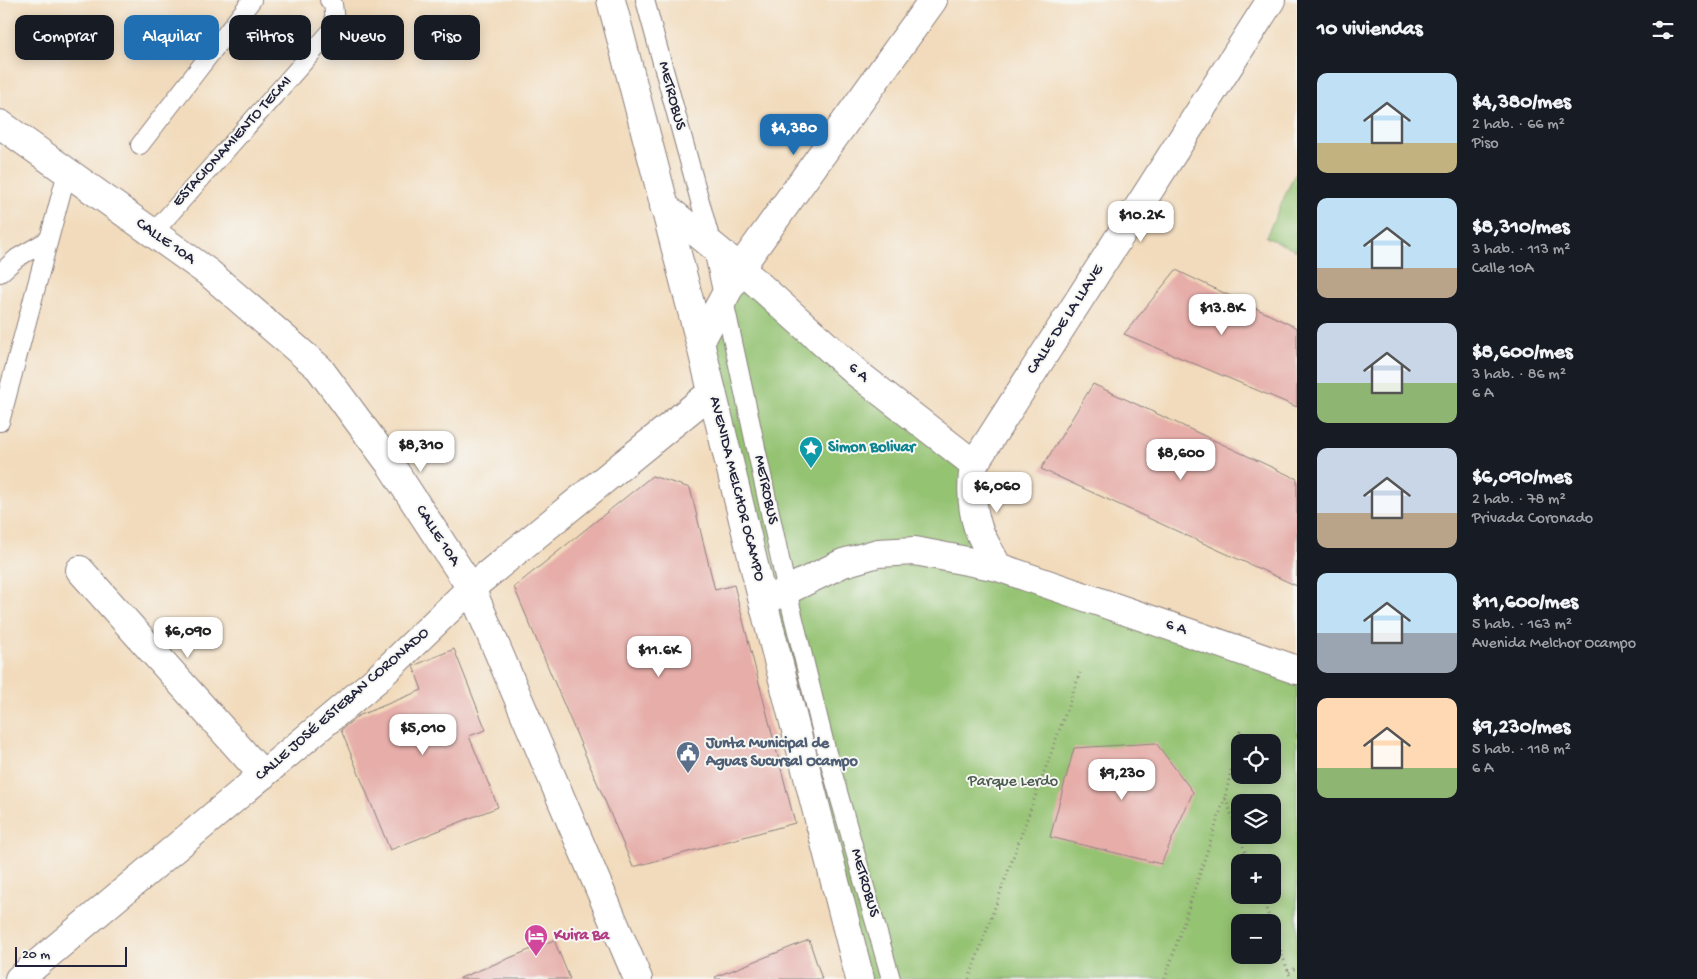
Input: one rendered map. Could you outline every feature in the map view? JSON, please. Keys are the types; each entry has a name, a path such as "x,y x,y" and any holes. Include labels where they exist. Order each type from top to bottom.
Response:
{"street":[{"name":"AVENIDA MELCHOR OCAMPO","path":"610,0 712,392 775,597 860,979"},
{"path":"700,342 740,268 933,0"},
{"name":"CALLE DE LA LLAVE","path":"974,464 1271,0"},
{"name":"CALLE 10A","path":"4,135 67,172 209,273 319,368 390,464 471,588 638,979"},
{"name":"6 A","path":"664,206 740,268 858,374 974,464"},
{"name":"CALLE JOSÉ ESTEBAN CORONADO","path":"19,979 377,679 471,588 712,392"},
{"path":"974,464 972,479 973,506 980,532 998,567"},
{"name":"6 A","path":"775,597 843,562 878,552 916,551 998,567 1297,670"},
{"path":"80,570 264,775"}],"lane":[{"path":"140,145 252,0"},
{"name":"ESTACIONAMIENTO TECMI","path":"152,233 332,30 335,21 333,4 329,0"},
{"name":"METROBUS","path":"645,0 712,245 775,597 827,753 891,979"},
{"path":"0,422 67,172"},
{"path":"0,273 17,258 48,240"}],"path":[{"path":"969,979 1080,673"},
{"path":"1165,979 1225,797 1240,731"},
{"path":"1225,797 1246,854"},
{"path":"1281,951 1291,979"},
{"path":"1289,972 1297,968"}],"green space":[{"path":"1297,169 1297,251 1266,237"},
{"name":"Parque Lerdo","path":"740,268 974,464 998,567 1297,670 1297,979 860,979 700,342"}],"building":[{"path":"1176,270 1297,328 1297,407 1124,334"},
{"path":"1093,384 1297,479 1297,586 1041,469"},
{"path":"652,476 690,488 715,590 734,585 795,823 633,867 514,587"},
{"path":"454,649 486,730 469,736 498,807 390,850 341,730 358,716 422,690 413,666"},
{"path":"1156,743 1193,792 1161,864 1050,837 1074,748"},
{"name":"Kuira Ba","path":"554,940 570,979 460,979 460,978"},
{"path":"809,940 822,979 716,979 715,977"}],"place":[{"name":"Simon Bolivar","path":"811,469"},
{"name":"Junta Municipal de Aguas Sucursal Ocampo","path":"688,774"},
{"name":"Kuira Ba","path":"536,957"}]}
